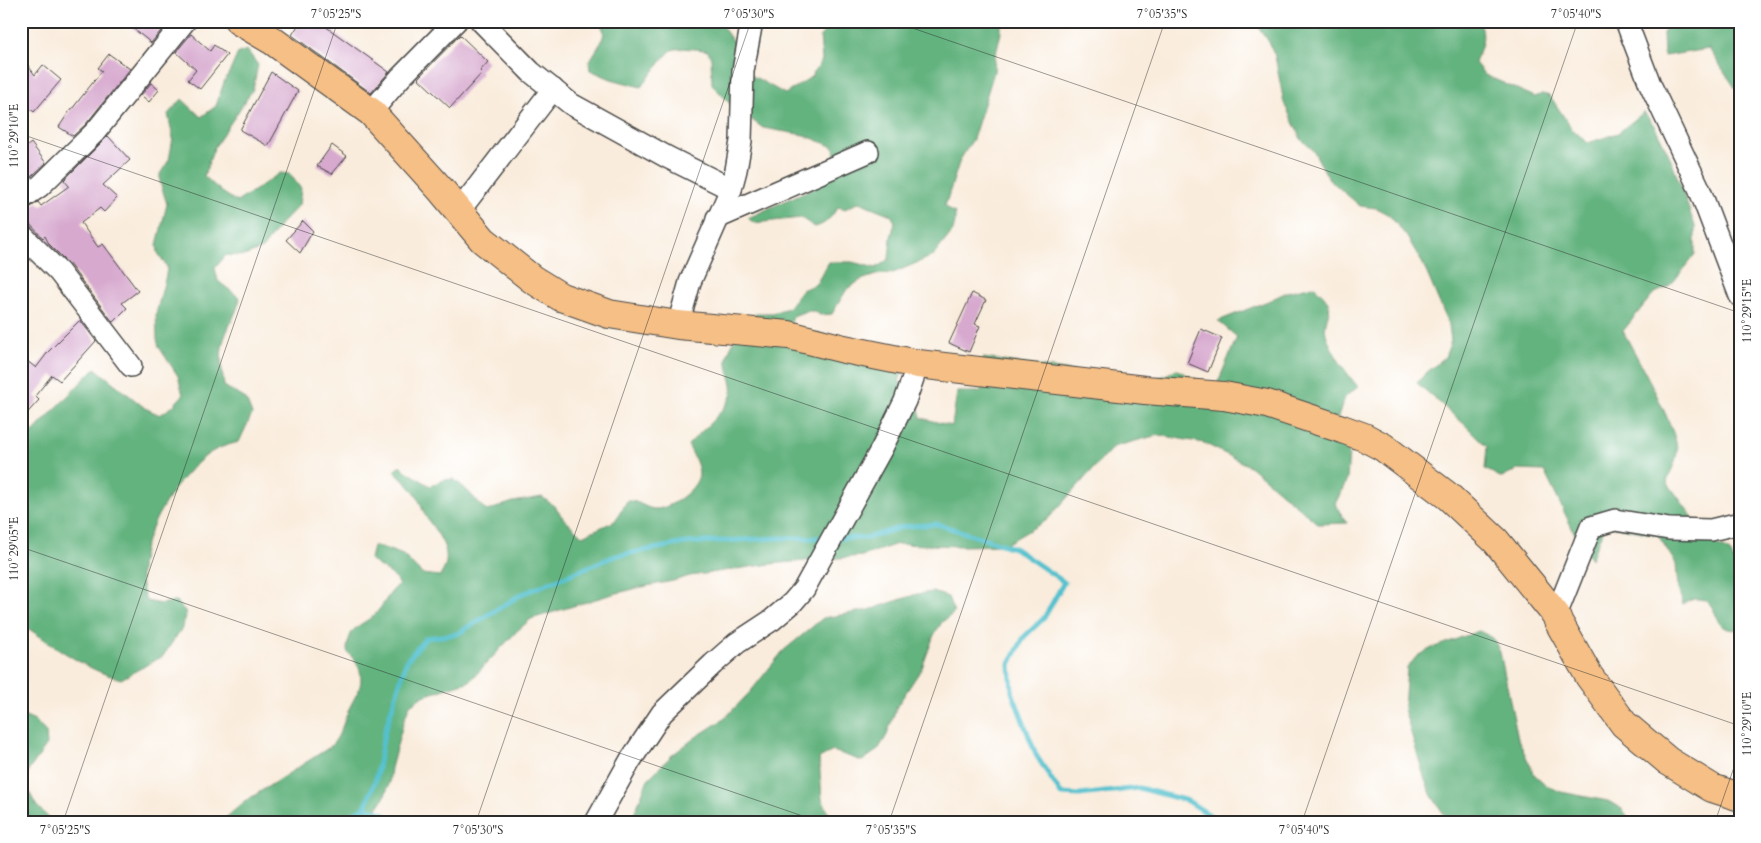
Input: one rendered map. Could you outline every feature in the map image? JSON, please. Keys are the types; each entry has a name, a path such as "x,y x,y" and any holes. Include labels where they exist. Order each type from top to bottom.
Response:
{"main road":[{"path":"239,21 273,41 371,112 483,240 532,279 561,297 609,314 678,325 789,335 844,349 918,364 1145,390 1224,396 1267,404 1364,437 1383,447 1449,497 1496,541 1556,615 1589,676 1624,724 1668,761 1712,788 1740,797"}],"street":[{"path":"21,199 40,186 95,132 185,21"},
{"path":"371,112 400,78 456,21"},
{"path":"481,21 531,72 571,104 667,158 731,189"},
{"path":"678,325 690,282 731,189 742,141 744,56 752,21"},
{"path":"1626,21 1656,97 1699,188 1740,296"},
{"path":"459,211 552,90"},
{"path":"717,218 868,152"},
{"path":"21,234 59,272 132,366"},
{"path":"596,822 630,761 662,713 738,642 772,620 792,603 804,589 882,448 905,402 918,364"},
{"path":"1556,615 1590,527 1615,520 1669,530 1711,530 1740,523"}],"green space":[{"path":"600,21 714,21 722,26 734,43 751,75 785,94 811,77 822,60 820,36 835,21 1001,21 1001,33 995,56 994,72 973,139 960,160 945,206 955,213 953,231 933,256 893,273 876,275 861,280 847,289 832,314 820,315 814,311 806,311 793,316 789,327 909,354 899,381 917,399 921,418 952,426 957,392 981,392 983,358 1079,372 1153,379 1166,375 1176,369 1216,387 1237,337 1218,321 1287,292 1313,286 1322,294 1329,307 1325,330 1333,351 1358,387 1345,397 1331,437 1349,453 1347,480 1335,504 1347,523 1318,524 1251,467 1204,443 1158,435 1113,447 1047,520 1004,545 897,544 862,556 770,564 690,576 609,595 531,619 517,631 470,681 423,696 410,705 404,720 384,798 368,822 221,822 244,802 330,747 341,731 361,682 361,674 355,660 347,651 350,637 354,630 372,617 399,585 390,573 370,559 373,546 403,555 422,574 440,576 446,561 444,546 415,494 394,471 400,465 430,486 444,480 453,479 487,511 513,502 542,497 554,506 564,519 582,536 615,521 627,501 652,509 668,506 689,492 697,480 699,474 698,467 688,445 728,402 732,387 727,368 727,358 731,346 756,313 772,313 788,308 802,290 816,284 829,262 852,262 876,268 889,259 891,237 895,222 891,215 859,202 845,209 838,207 826,222 815,227 801,218 754,223 748,218 813,188 826,179 835,156 834,147 804,135 763,128 730,104 712,84 711,59 708,51 685,48 672,50 641,87 611,79 590,70 589,62 602,41 604,32"},
{"path":"1254,21 1478,21 1483,37 1475,63 1485,75 1535,97 1542,94 1550,96 1572,129 1588,143 1618,133 1644,112 1655,127 1670,157 1695,226 1695,254 1668,287 1653,294 1623,331 1655,392 1676,442 1677,452 1667,482 1710,541 1730,552 1740,577 1740,629 1724,627 1710,605 1705,601 1695,599 1683,604 1678,588 1676,564 1658,535 1605,525 1591,559 1576,536 1544,471 1517,470 1502,478 1485,469 1487,447 1417,383 1445,357 1451,341 1449,325 1423,264 1407,237 1389,215 1376,208 1360,206 1329,179 1313,150 1301,139 1284,103 1275,56 1269,42"},
{"path":"1672,21 1740,21 1740,95 1709,49 1664,56 1663,33"},
{"path":"247,50 258,65 253,89 214,148 204,176 237,202 280,173 290,174 301,189 299,205 281,224 262,249 244,256 226,255 215,268 218,281 240,298 222,345 221,362 224,386 246,399 252,414 239,442 215,450 195,465 173,491 154,523 147,539 141,570 141,582 146,601 161,604 176,601 186,612 182,628 163,656 121,679 107,675 82,663 21,624 21,439 28,437 95,368 145,408 160,415 173,406 183,395 178,376 159,347 157,339 156,314 167,267 158,253 157,245 167,204 160,182 160,174 169,160 173,138 168,114 182,99 201,117 216,106 224,82 238,53"},
{"path":"933,592 948,597 954,613 942,622 934,635 922,668 897,706 887,735 878,750 862,761 833,751 819,758 822,799 833,822 631,822 648,779 671,756 724,719 751,691 783,651 823,618 869,610 917,594"},
{"path":"1479,631 1493,638 1500,652 1518,739 1534,774 1546,785 1561,792 1608,801 1622,809 1632,822 1449,822 1432,796 1425,780 1404,709 1407,668 1417,656 1432,648"},
{"path":"21,715 35,721 46,732 47,745 29,770 25,784 36,805 53,822 21,822"}],"building":[{"path":"124,21 169,21 151,43"},
{"path":"301,21 318,21 389,72 371,93 292,35"},
{"path":"191,34 210,51 214,45 227,55 200,89 188,80 196,70 176,52"},
{"path":"460,35 488,62 480,71 482,73 450,108 418,78"},
{"path":"109,54 130,69 86,124 73,136 59,127 102,71 98,68"},
{"path":"21,56 35,75 43,65 61,80 34,112 21,101"},
{"path":"271,72 298,91 268,146 240,130"},
{"path":"151,83 159,90 149,102 141,95"},
{"path":"108,136 130,160 103,185 117,198 104,212 100,208 81,223 98,247 103,244 138,291 122,303 127,308 113,322 69,264 49,244 45,236 43,238 28,222 21,222 21,211 28,209 38,202 41,206 69,186 64,180"},
{"path":"31,143 46,163 21,184 21,151"},
{"path":"332,145 347,156 332,174 317,166"},
{"path":"303,221 313,231 300,253 286,240"},
{"path":"972,293 986,300 975,324 980,326 969,352 949,343"},
{"path":"80,320 96,341 60,381 52,375 35,396 39,400 21,420 21,356 36,368 48,352"},
{"path":"1201,329 1222,338 1208,372 1187,363"}],"waterway":[{"path":"838,538 867,538 902,527 937,524 1014,548 1064,582 1044,618 1024,637 1010,664 1012,692 1036,755 1061,794 1080,795 1139,788 1188,801 1218,822"},
{"path":"348,822 354,813 365,807 376,779 384,734 407,660 426,638 457,634 522,594 615,556 685,543 778,538 827,538"},
{"path":"365,807 384,814 391,822"}]}
